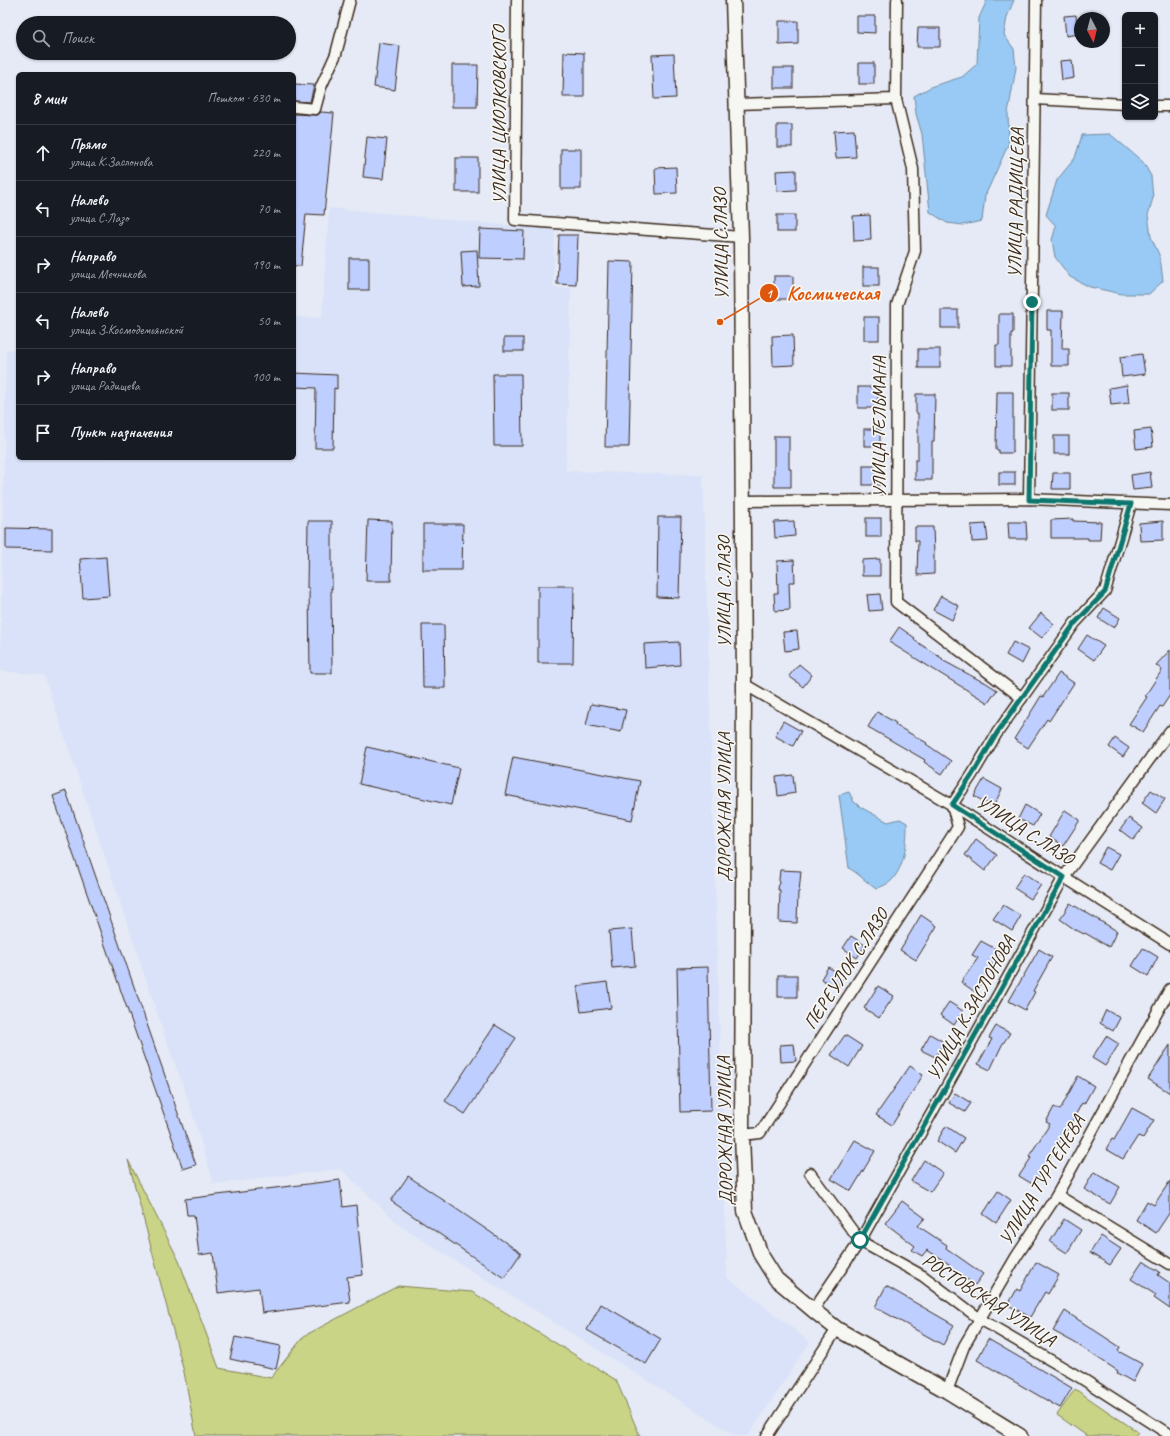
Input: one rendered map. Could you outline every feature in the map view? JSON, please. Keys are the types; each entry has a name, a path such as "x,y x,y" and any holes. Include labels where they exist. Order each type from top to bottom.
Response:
{"street":[{"path":"296,107 315,109 321,87 336,54 350,0"},
{"name":"УЛИЦА ЦИОЛКОВСКОГО","path":"517,0 516,220 741,237"},
{"name":"УЛИЦА С.ЛАЗО","path":"733,0 741,237 744,684 952,805 1170,944"},
{"name":"УЛИЦА ТЕЛЬМАНА","path":"897,0 896,99 913,169 915,251 897,305 896,602 1022,698"},
{"name":"УЛИЦА РАДИЩЕВА","path":"1029,500 1036,0"},
{"path":"737,104 896,99"},
{"path":"1035,99 1122,104"},
{"path":"1158,106 1170,106"},
{"path":"743,501 1029,500 1170,506"},
{"path":"952,805 997,733 1075,623 1105,592 1131,504"},
{"name":"ДОРОЖНАЯ УЛИЦА","path":"744,684 742,1135 745,1211 761,1255 776,1279 837,1329 947,1391 1020,1436"},
{"name":"УЛИЦА К.ЗАСЛОНОВА","path":"813,1310 860,1240 1064,877 1170,731"},
{"name":"ПЕРЕУЛОК С.ЛАЗО","path":"742,1135 760,1133 958,828 952,805"},
{"name":"УЛИЦА ТУРГЕНЕВА","path":"947,1391 964,1346 1016,1257 1057,1195 1170,989"},
{"name":"РОСТОВСКАЯ УЛИЦА","path":"810,1173 860,1240 923,1276 980,1319 1081,1378 1170,1435"},
{"path":"1057,1195 1170,1264"},
{"path":"768,1436 837,1329"}],"shaded area":[{"path":"329,208 555,230 553,288 571,288 566,471 703,475 727,1277 810,1342 748,1436 736,1436 403,1228 341,1169 214,1184 187,1096 170,1051 44,675 0,671 6,350 16,349 16,460 296,460 296,317 322,318"}],"green space":[{"path":"128,1160 179,1261 219,1368 271,1378 304,1336 398,1286 472,1292 616,1380 640,1436 196,1436 184,1372"},
{"path":"1075,1389 1138,1432 1135,1436 1087,1436 1057,1415"}],"water":[{"path":"987,0 1014,0 1007,17 1004,35 1014,49 1016,68 1008,113 1009,143 985,196 982,221 963,225 947,223 930,212 922,134 916,114 914,96 933,86 962,77 977,64 979,18"},
{"path":"1110,134 1143,162 1151,176 1153,198 1148,215 1151,237 1160,257 1163,281 1149,294 1122,294 1090,287 1070,277 1055,257 1052,240 1056,226 1046,215 1057,180 1075,158 1082,135"},
{"path":"849,792 854,802 888,822 900,819 907,823 906,846 900,868 891,881 876,889 849,868 839,795"}],"building":[{"path":"1074,15 1074,35 1066,36 1064,16"},
{"path":"857,16 875,16 875,33 857,32"},
{"path":"779,21 798,21 798,44 779,45"},
{"path":"918,28 940,28 940,47 917,47"},
{"path":"379,43 400,46 395,90 374,87"},
{"path":"564,52 584,53 584,97 563,97"},
{"path":"674,54 676,98 654,99 652,55"},
{"path":"1072,60 1074,78 1062,80 1060,61"},
{"path":"859,63 874,63 874,84 859,84"},
{"path":"452,65 478,65 477,107 452,107"},
{"path":"774,68 793,68 793,88 774,88"},
{"path":"296,84 314,85 310,102 296,101"},
{"path":"321,112 334,113 324,215 306,214 301,266 296,266 296,114 318,115"},
{"path":"777,125 792,125 792,147 777,147"},
{"path":"854,130 856,157 836,158 834,131"},
{"path":"367,137 387,139 383,179 363,177"},
{"path":"561,149 581,149 581,189 561,189"},
{"path":"456,158 478,158 478,192 456,192"},
{"path":"676,167 677,193 656,194 655,168"},
{"path":"796,170 796,190 777,191 776,171"},
{"path":"777,215 795,215 795,232 777,232"},
{"path":"870,215 871,240 854,241 853,216"},
{"path":"480,229 524,231 523,259 479,258"},
{"path":"559,235 578,235 576,285 557,284"},
{"path":"477,250 479,286 463,287 461,251"},
{"path":"349,258 369,258 369,290 349,290"},
{"path":"609,261 633,262 629,447 605,447"},
{"path":"863,267 879,267 879,286 863,286"},
{"path":"774,276 793,276 793,299 774,299"},
{"path":"941,310 958,310 958,328 941,328"},
{"path":"1047,311 1063,311 1062,349 1069,349 1069,366 1051,366 1051,330 1047,330"},
{"path":"999,314 1013,314 1013,333 1011,333 1011,366 996,366 996,345 999,345"},
{"path":"864,317 879,317 879,340 864,340"},
{"path":"793,335 794,365 773,366 772,336"},
{"path":"504,338 523,338 523,351 504,351"},
{"path":"918,349 940,349 940,368 918,368"},
{"path":"1142,354 1145,374 1122,377 1120,357"},
{"path":"296,373 337,375 337,389 334,388 333,448 315,448 316,388 296,387"},
{"path":"493,374 521,374 522,446 494,446"},
{"path":"1127,385 1129,403 1111,405 1109,388"},
{"path":"858,387 878,387 878,408 858,408"},
{"path":"997,392 1013,392 1013,453 999,453 999,450 996,450"},
{"path":"1052,393 1069,393 1069,410 1052,410"},
{"path":"916,394 935,394 934,442 932,442 932,480 915,480 915,460 918,460 918,413 916,413"},
{"path":"864,429 880,429 880,446 864,446"},
{"path":"1151,429 1153,447 1136,449 1134,431"},
{"path":"774,436 789,436 789,469 791,469 791,487 774,487"},
{"path":"1054,436 1069,436 1069,454 1054,454"},
{"path":"863,466 880,466 880,485 863,485"},
{"path":"999,472 1015,472 1015,485 999,485"},
{"path":"1150,472 1152,488 1133,490 1131,475"},
{"path":"1053,473 1070,473 1070,489 1052,489"},
{"path":"658,517 681,517 679,598 657,597"},
{"path":"866,518 881,518 881,537 866,537"},
{"path":"1073,519 1073,521 1101,522 1100,540 1088,540 1088,538 1051,538 1051,520"},
{"path":"368,520 392,521 391,581 366,581"},
{"path":"308,521 332,521 332,673 310,673 309,588 307,588"},
{"path":"794,521 795,536 775,538 774,522"},
{"path":"1163,521 1163,540 1140,541 1139,523"},
{"path":"1008,522 1026,522 1027,539 1009,539"},
{"path":"423,524 463,524 462,570 423,570"},
{"path":"986,524 988,541 972,542 971,525"},
{"path":"915,527 933,527 934,574 917,575 918,541 915,541"},
{"path":"6,528 52,529 52,550 6,549"},
{"path":"106,557 109,596 83,598 80,559"},
{"path":"880,559 880,576 862,576 862,560"},
{"path":"794,560 795,582 789,582 790,610 775,611 774,593 778,593 777,561"},
{"path":"538,586 574,586 573,663 538,663"},
{"path":"880,594 882,610 869,611 867,595"},
{"path":"941,596 959,606 952,620 933,610"},
{"path":"1104,608 1120,618 1114,628 1098,618"},
{"path":"1041,613 1054,624 1042,638 1029,628"},
{"path":"422,625 444,625 445,688 423,688"},
{"path":"899,627 915,638 914,640 943,659 942,660 997,690 988,703 889,642"},
{"path":"797,631 799,649 785,651 783,632"},
{"path":"1087,635 1104,646 1094,660 1078,649"},
{"path":"679,642 680,665 645,668 644,644"},
{"path":"1013,642 1029,650 1022,664 1006,655"},
{"path":"1170,650 1170,695 1162,707 1160,706 1143,732 1129,724 1147,697 1145,696 1162,670 1156,665"},
{"path":"799,664 812,675 803,687 789,676"},
{"path":"1059,673 1074,683 1049,721 1047,719 1028,748 1014,739 1041,696 1043,697"},
{"path":"591,704 626,710 621,732 586,725"},
{"path":"877,712 896,723 895,725 927,743 926,744 951,761 942,774 924,762 925,760 868,727"},
{"path":"783,721 801,731 793,746 775,736"},
{"path":"1115,738 1129,748 1123,757 1109,747"},
{"path":"367,747 459,768 451,805 359,784"},
{"path":"513,757 640,781 632,820 505,795"},
{"path":"793,775 795,793 778,796 776,777"},
{"path":"984,779 1002,789 993,807 974,796"},
{"path":"1151,790 1165,799 1156,813 1142,803"},
{"path":"66,791 196,1165 183,1169 53,796"},
{"path":"1025,805 1040,814 1033,826 1018,819"},
{"path":"1065,810 1080,820 1063,846 1049,837"},
{"path":"1129,818 1143,828 1133,840 1120,830"},
{"path":"976,839 997,855 985,871 965,855"},
{"path":"1106,847 1119,854 1110,870 1097,863"},
{"path":"780,870 801,871 798,892 797,923 779,922 780,890 778,890"},
{"path":"1024,873 1041,885 1031,899 1014,888"},
{"path":"1070,903 1117,931 1109,947 1085,933 1084,934 1074,929 1060,919"},
{"path":"1003,905 1021,916 1012,931 993,919"},
{"path":"921,915 937,926 916,960 900,950"},
{"path":"632,929 635,966 612,968 609,931"},
{"path":"851,936 865,945 857,958 843,948"},
{"path":"981,941 1001,952 975,992 961,982 978,958 972,955"},
{"path":"1143,948 1158,957 1148,976 1132,966"},
{"path":"1039,949 1052,957 1033,991 1035,992 1025,1010 1009,1001"},
{"path":"708,967 711,1111 680,1112 677,968"},
{"path":"828,967 844,976 837,989 821,979"},
{"path":"778,975 797,975 797,997 778,997"},
{"path":"607,982 611,1008 581,1012 577,986"},
{"path":"878,986 894,996 879,1018 864,1008"},
{"path":"949,1002 963,1011 954,1025 940,1015"},
{"path":"1106,1010 1120,1018 1113,1031 1100,1023"},
{"path":"495,1025 516,1038 465,1114 445,1101"},
{"path":"996,1026 1010,1033 1002,1045 990,1070 978,1064 992,1039 989,1038"},
{"path":"930,1034 944,1042 935,1057 921,1050"},
{"path":"845,1035 862,1046 849,1067 831,1055"},
{"path":"1106,1036 1119,1044 1105,1066 1092,1058"},
{"path":"794,1044 796,1061 781,1062 780,1045"},
{"path":"1170,1045 1170,1093 1148,1079"},
{"path":"910,1066 923,1075 892,1125 876,1115"},
{"path":"1078,1076 1094,1086 1039,1173 1041,1174 1034,1185 1019,1176 1031,1158 1029,1156 1050,1124 1046,1122 1054,1107 1060,1110"},
{"path":"955,1093 971,1103 965,1112 949,1103"},
{"path":"1132,1108 1154,1120 1143,1138 1138,1136 1123,1159 1106,1149 1112,1139 1114,1140"},
{"path":"946,1126 964,1138 955,1153 937,1141"},
{"path":"855,1140 875,1151 851,1191 831,1179"},
{"path":"924,1160 943,1173 930,1192 911,1181"},
{"path":"1094,1172 1120,1187 1110,1204 1084,1189"},
{"path":"408,1176 521,1253 504,1278 391,1201"},
{"path":"340,1180 343,1207 356,1205 363,1275 347,1277 350,1302 262,1313 259,1288 218,1293 213,1253 199,1255 194,1215 187,1215 185,1199"},
{"path":"1170,1181 1170,1212 1156,1233 1136,1220 1147,1201 1154,1205"},
{"path":"998,1191 1011,1200 996,1223 983,1214"},
{"path":"902,1201 925,1218 918,1226 947,1245 946,1248 983,1274 975,1285 948,1266 949,1264 927,1250 922,1256 912,1250 915,1246 885,1223"},
{"path":"1064,1219 1081,1230 1067,1253 1050,1242"},
{"path":"1101,1236 1121,1249 1110,1265 1090,1253"},
{"path":"1143,1261 1160,1272 1158,1275 1170,1283 1170,1309 1154,1298 1156,1295 1131,1279"},
{"path":"1036,1262 1059,1275 1048,1294 1045,1292 1030,1317 1008,1305 1017,1289 1020,1291"},
{"path":"886,1286 954,1325 943,1345 875,1307"},
{"path":"601,1304 661,1339 646,1364 587,1330"},
{"path":"1065,1311 1120,1347 1118,1351 1142,1364 1133,1382 1117,1373 1118,1371 1075,1343 1053,1331"},
{"path":"235,1337 281,1346 276,1369 230,1359"},
{"path":"988,1339 1072,1388 1060,1408 977,1360"}],"place":[{"name":"Космическая","path":"720,322"}],"route":[{"path":"860,1240 1064,877 952,805 997,733 1075,623 1105,592 1131,504 1029,500 1032,302"}]}
